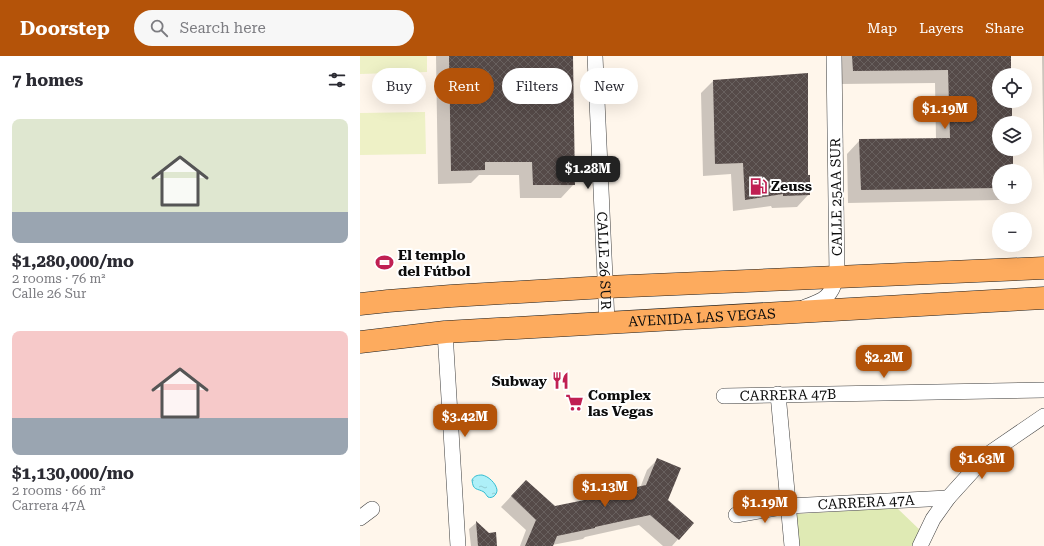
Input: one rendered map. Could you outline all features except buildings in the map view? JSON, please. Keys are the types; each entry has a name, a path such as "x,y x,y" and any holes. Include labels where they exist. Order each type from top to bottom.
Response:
{"main road":[{"path":"360,304 451,296 606,287 1044,268"},
{"name":"AVENIDA LAS VEGAS","path":"360,342 444,332 1044,298"}],"street":[{"name":"CALLE 26 SUR","path":"595,56 607,322"},
{"name":"CALLE 25AA SUR","path":"791,312 821,302 834,286 837,276 834,56"},
{"path":"444,332 458,546"},
{"name":"CARRERA 47B","path":"724,396 1044,390"},
{"path":"778,394 792,546"},
{"path":"920,546 933,519 948,498 987,455 1044,416"},
{"name":"CARRERA 47A","path":"736,515 788,506 948,498"},
{"path":"360,518 372,509"}],"green space":[{"path":"360,56 427,56 427,72 426,68 372,68 372,74 360,74"},
{"path":"425,112 426,154 360,155 360,113"},
{"path":"897,508 922,532 916,546 797,546 796,514"}],"water":[{"path":"482,475 491,480 496,487 497,490 493,497 488,497 484,492 473,486 472,480 476,476"}],"place":[{"name":"Zeuss","path":"758,186"},
{"name":"El templo del Fútbol","path":"385,263"},
{"name":"Subway","path":"560,381"},
{"name":"Complex las Vegas","path":"575,403"}]}
